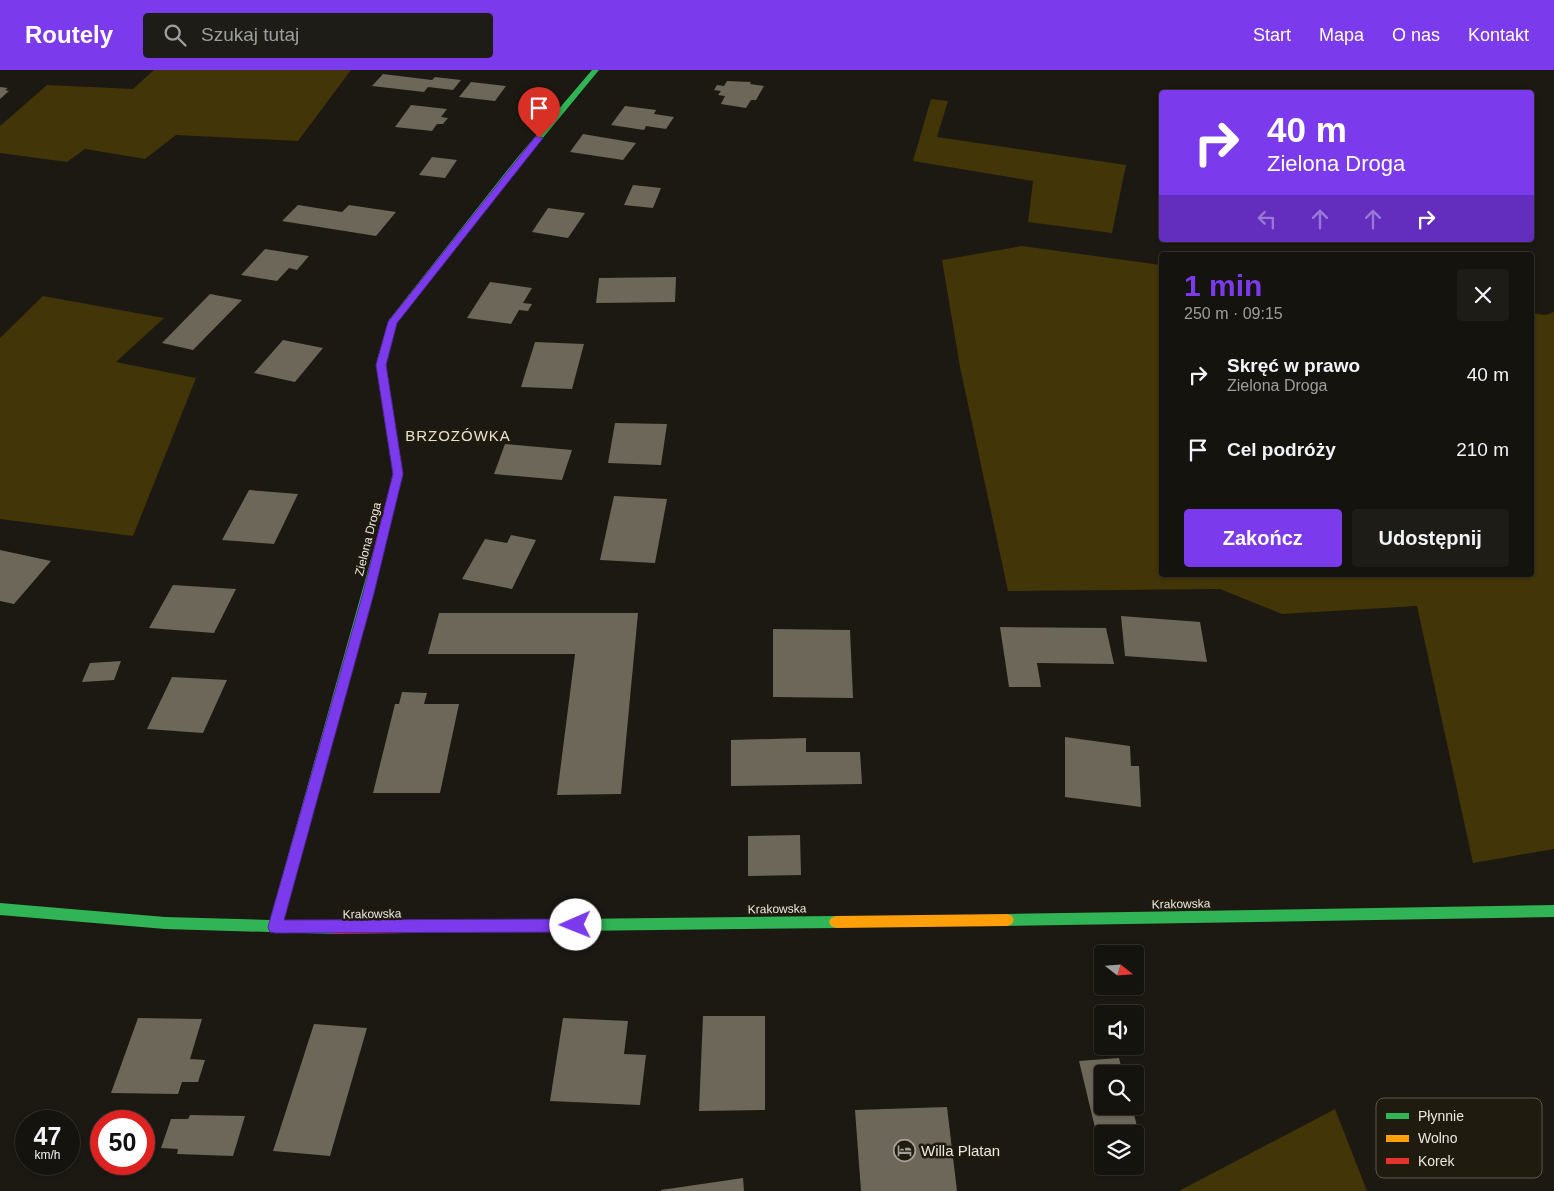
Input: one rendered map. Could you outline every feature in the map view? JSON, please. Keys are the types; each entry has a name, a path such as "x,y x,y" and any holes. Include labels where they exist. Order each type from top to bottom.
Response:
{"street":[{"name":"Zielona Droga","path":"275,927 368,593 398,474 381,365 392,322 520,160 596,70"},
{"name":"Krakowska","path":"0,909 146,922 275,927 785,923 1465,914 1554,911"}],"shaded area":[{"path":"154,70 351,70 298,141 176,135 145,159 85,149 67,162 0,153 0,126 47,85 133,89"},
{"path":"931,99 948,101 937,137 1126,165 1112,233 1028,222 1033,181 913,161"},
{"path":"1022,246 1159,265 1159,577 1534,577 1534,313 1546,315 1554,312 1554,849 1473,863 1417,606 1282,614 1220,589 1008,591 960,367 942,260"},
{"path":"43,296 164,318 116,362 196,378 133,536 0,519 0,338"},
{"path":"1335,1109 1367,1191 1179,1191"}],"building":[{"path":"383,74 432,80 435,77 461,80 453,90 428,87 424,92 372,86"},
{"path":"727,81 751,82 750,84 764,86 756,100 751,100 746,108 721,104 725,96 718,95 721,91 714,90 717,85 724,86"},
{"path":"471,82 506,86 495,101 459,97"},
{"path":"0,87 8,88 5,90 9,91 0,99"},
{"path":"411,105 447,109 441,117 448,118 443,124 437,124 432,131 395,127"},
{"path":"625,106 656,110 654,114 674,117 666,129 646,126 644,130 611,125"},
{"path":"583,134 636,143 623,160 570,152"},
{"path":"432,157 457,160 445,178 419,175"},
{"path":"633,185 661,188 653,208 624,205"},
{"path":"298,205 342,212 349,205 396,212 376,236 282,221"},
{"path":"548,208 585,213 568,238 532,232"},
{"path":"265,249 309,256 297,270 289,268 277,281 241,275"},
{"path":"676,277 675,302 596,303 599,278"},
{"path":"490,282 532,288 523,303 532,304 528,311 519,310 511,324 467,318"},
{"path":"210,294 242,300 193,350 162,343"},
{"path":"283,340 323,348 295,382 254,373"},
{"path":"535,342 584,344 572,389 521,387"},
{"path":"615,423 667,424 661,465 608,463"},
{"path":"505,444 572,450 562,480 494,474"},
{"path":"249,490 298,494 274,544 222,540"},
{"path":"614,496 667,499 655,563 600,560"},
{"path":"511,535 536,540 512,589 462,579 485,539 507,543"},
{"path":"0,550 51,561 14,604 0,601"},
{"path":"173,585 236,589 214,633 149,628"},
{"path":"439,613 638,613 621,794 557,795 575,654 428,654"},
{"path":"1121,616 1200,622 1207,662 1125,656"},
{"path":"1000,627 1106,628 1114,664 1037,663 1041,687 1009,687"},
{"path":"773,629 850,630 853,698 773,697"},
{"path":"121,661 114,680 82,682 90,663"},
{"path":"172,677 227,680 203,733 147,729"},
{"path":"402,692 427,693 424,704 459,704 440,793 373,793 395,704 399,704"},
{"path":"1065,737 1130,746 1131,766 1139,766 1141,807 1065,797"},
{"path":"806,738 806,752 860,752 862,784 731,786 731,740"},
{"path":"800,835 801,875 748,876 748,836"},
{"path":"703,1016 765,1016 765,1110 699,1111"},
{"path":"138,1018 202,1019 190,1059 205,1060 198,1082 182,1082 178,1094 111,1093"},
{"path":"563,1018 628,1021 624,1054 646,1055 640,1105 550,1101"},
{"path":"314,1024 367,1028 330,1156 273,1151"},
{"path":"1119,1058 1121,1065 1094,1065 1094,1115 1134,1115 1137,1125 1094,1125 1079,1061"},
{"name":"Willa Platan","path":"947,1107 957,1191 861,1191 855,1110"},
{"path":"190,1115 245,1116 233,1156 177,1154 178,1149 161,1148 171,1119 188,1119"},
{"path":"743,1178 744,1191 661,1191 661,1190"}],"traffic: fast":[{"path":"382,360 392,322 520,160 596,70"},
{"path":"275,927 378,552"},
{"path":"0,909 165,923 335,928"},
{"path":"1007,920 1554,911"},
{"path":"483,926 836,922"}],"traffic: slow":[{"path":"836,922 1007,920"}],"traffic: jam":[{"path":"378,552 398,474 381,365 382,360"},
{"path":"335,928 483,926"}],"place":[{"name":"Willa Platan","path":"905,1151"}],"district":[{"name":"BRZOZÓWKA","path":"458,436"}],"route":[{"path":"539,138 392,322 381,365 398,474 368,593 275,927 576,925"}]}
